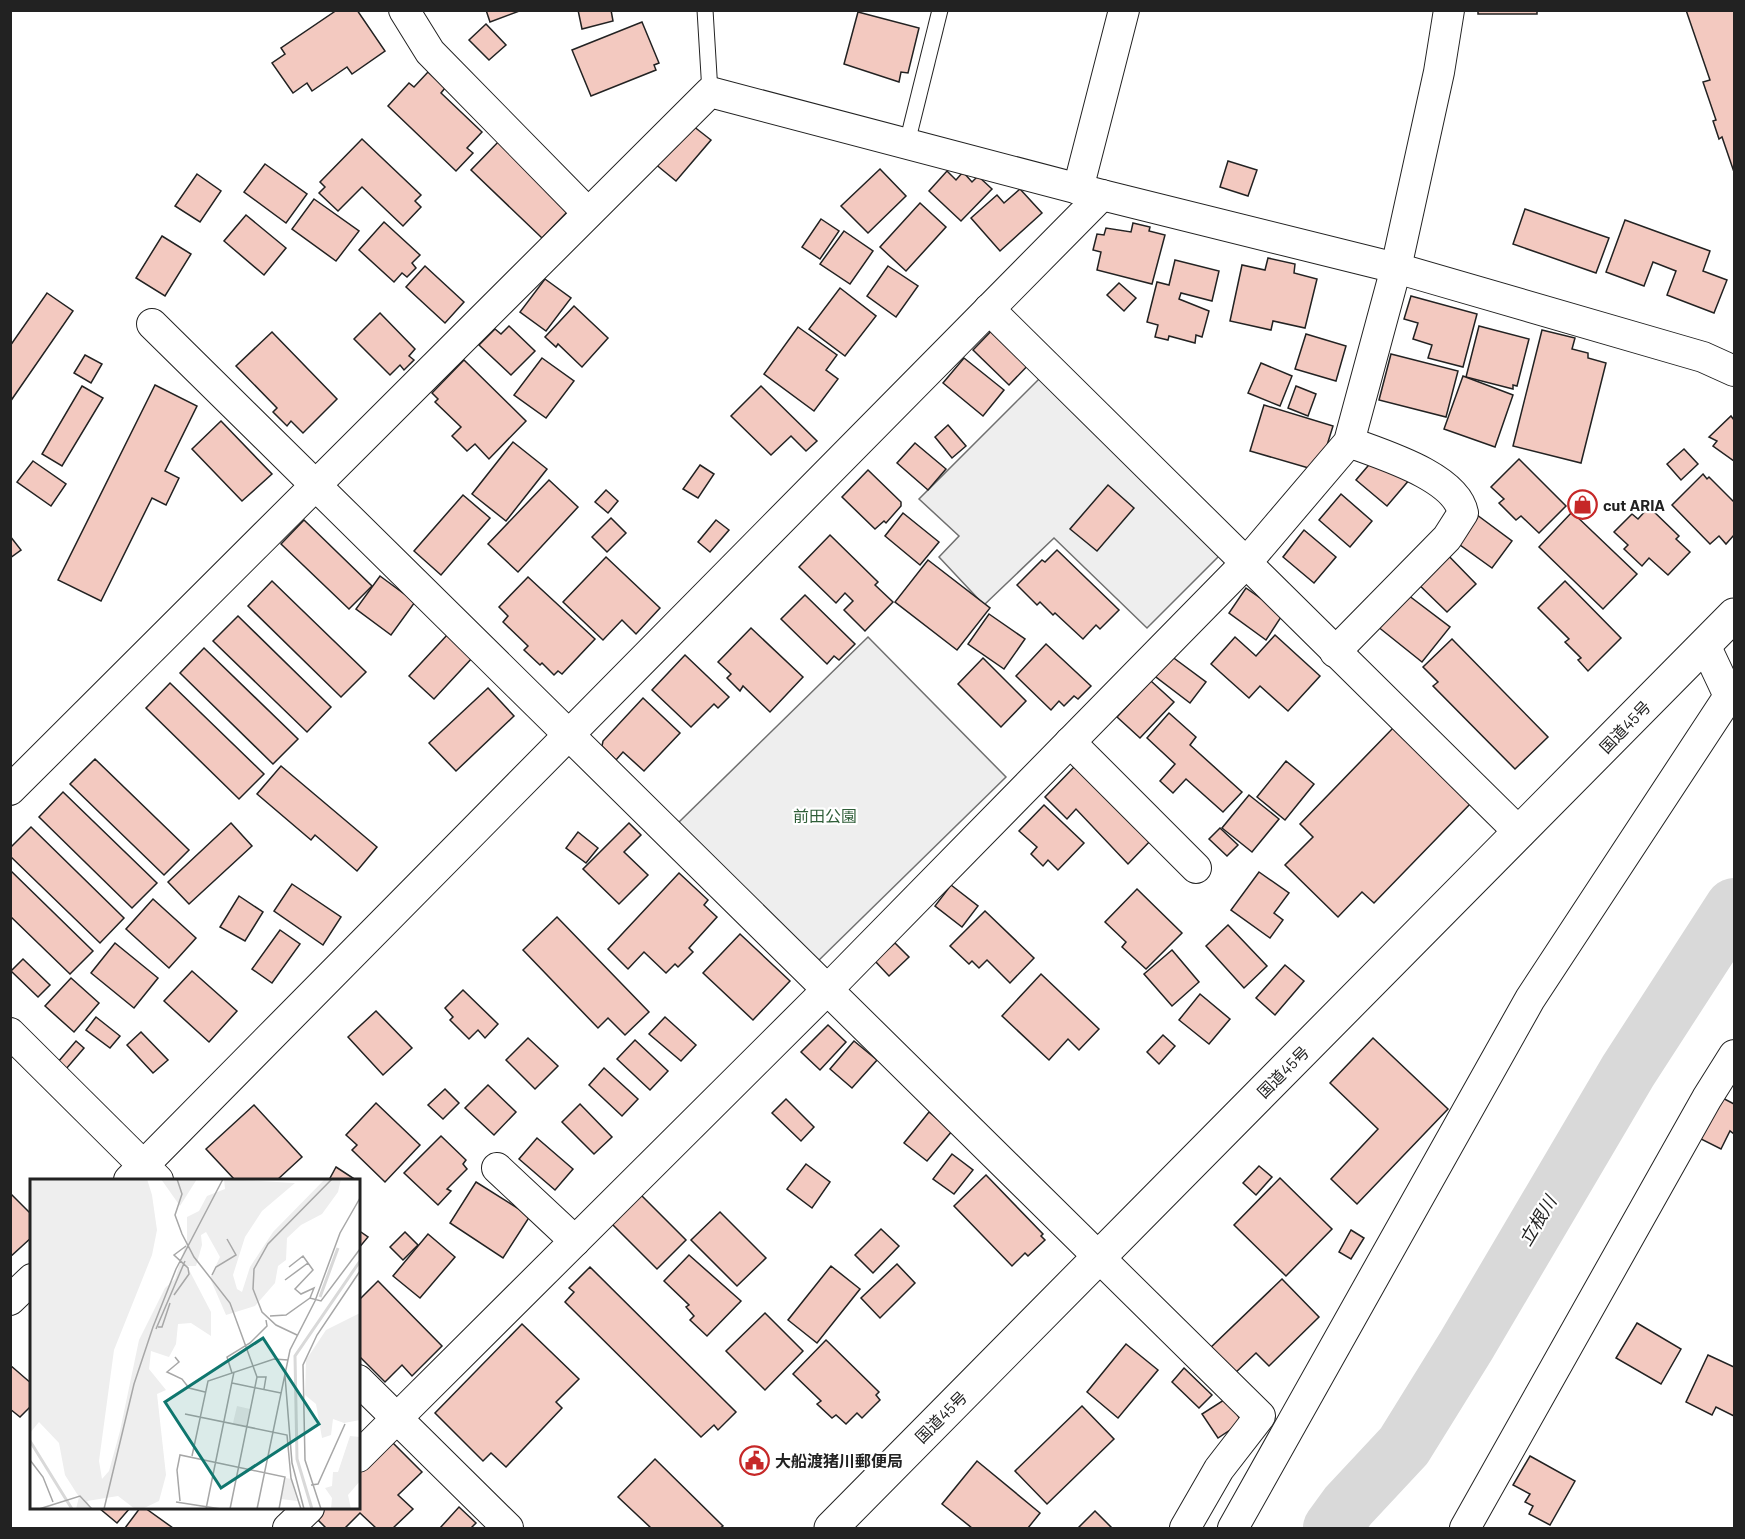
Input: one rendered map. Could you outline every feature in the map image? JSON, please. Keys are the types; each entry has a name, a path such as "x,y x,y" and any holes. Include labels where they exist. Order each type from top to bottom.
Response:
{"highway":[{"name":"国道45号","path":"831,1528 1520,834 1734,615"}],"street":[{"path":"404,10 414,31 430,52 588,213"},
{"path":"10,1033 144,1176 569,735 989,309 1090,192 1124,10"},
{"path":"360,1455 827,990 1246,563 1349,442 1396,268 1439,72 1449,10"},
{"path":"10,790 710,92 1090,192 1396,268 1703,357 1734,371"},
{"path":"989,309 1520,834"},
{"path":"152,324 1260,1416 1219,1469 1185,1528"},
{"path":"1335,652 1447,538 1463,513 1461,503 1446,489 1408,464 1349,442"},
{"path":"1233,1528 1530,999 1728,696 1705,645"},
{"path":"1070,742 1196,868"},
{"path":"1465,1528 1701,1108 1734,1055"},
{"path":"497,1168 575,1240"},
{"path":"10,1300 30,1281"},
{"path":"360,1382 508,1528"},
{"path":"288,1528 308,1509"}],"lane":[{"path":"705,10 710,92"},
{"path":"907,143 940,10"}],"green space":[{"path":"1043,375 1221,554 1147,628 1054,538 984,605 939,557 959,536 919,499"},
{"name":"前田公園","path":"868,637 1006,777 815,964 677,824"}],"building":[{"path":"337,10 357,10 385,51 352,74 347,67 312,91 307,83 293,93 272,63 285,54 281,48"},
{"path":"486,10 522,10 490,22"},
{"path":"578,10 611,10 613,21 582,29"},
{"path":"1478,10 1537,10 1537,14 1478,14"},
{"path":"1686,10 1734,10 1734,172 1722,137 1719,139 1713,121 1716,120 1703,82 1710,80"},
{"path":"858,12 919,28 908,73 901,72 899,82 844,64"},
{"path":"642,22 659,63 654,65 656,70 591,96 572,50"},
{"path":"486,24 506,45 489,60 469,40"},
{"path":"428,72 445,88 441,93 482,132 467,148 473,153 456,171 388,106 409,83 414,87"},
{"path":"688,122 711,140 676,181 654,163"},
{"path":"362,139 421,195 415,201 421,207 403,226 362,187 338,211 319,193 325,187 320,182"},
{"path":"501,139 571,208 542,238 471,170"},
{"path":"1228,161 1257,170 1248,196 1220,187"},
{"path":"265,164 307,194 286,223 244,192"},
{"path":"880,169 906,196 868,233 841,206"},
{"path":"947,171 956,180 963,172 972,182 978,176 992,189 961,221 929,191"},
{"path":"197,174 221,191 200,222 175,206"},
{"path":"1020,189 1042,213 1000,251 971,218 997,195 1004,203"},
{"path":"314,199 359,231 336,261 292,229"},
{"path":"920,203 946,227 906,271 880,247"},
{"path":"1525,209 1609,238 1596,273 1513,244"},
{"path":"246,215 286,248 264,275 224,241"},
{"path":"821,219 839,231 820,259 802,247"},
{"path":"1625,220 1710,251 1703,271 1727,280 1714,313 1667,295 1676,271 1653,262 1644,286 1606,272"},
{"path":"384,222 420,255 412,263 416,268 407,277 402,273 394,282 359,250"},
{"path":"1133,223 1150,227 1149,231 1165,235 1152,284 1097,270 1101,252 1093,250 1097,234 1104,235 1106,228 1131,232"},
{"path":"844,231 873,251 850,284 820,264"},
{"path":"162,236 191,254 165,296 136,278"},
{"path":"1268,258 1295,264 1294,273 1317,279 1305,328 1273,321 1271,330 1230,321 1242,265 1265,270"},
{"path":"1175,260 1219,271 1212,301 1181,293 1179,299 1209,311 1202,337 1196,335 1195,343 1169,336 1168,340 1155,337 1158,325 1147,322 1157,282 1169,285"},
{"path":"425,266 464,302 445,323 406,287"},
{"path":"888,266 918,286 896,317 867,296"},
{"path":"545,279 571,298 546,331 520,312"},
{"path":"1119,283 1136,298 1124,311 1107,295"},
{"path":"840,288 876,316 845,356 809,329"},
{"path":"47,293 73,311 10,402 10,346"},
{"path":"1411,296 1477,314 1463,367 1428,358 1432,345 1413,339 1418,323 1404,319"},
{"path":"574,306 608,338 582,367 558,344 556,347 545,337"},
{"path":"380,313 415,349 409,356 414,360 404,370 400,365 390,375 354,339"},
{"path":"998,324 1035,358 1009,385 973,350"},
{"path":"509,326 535,351 511,375 479,345 495,329 501,334"},
{"path":"1479,326 1529,339 1517,386 1513,385 1513,389 1466,377"},
{"path":"798,327 837,355 826,370 838,379 814,411 764,374"},
{"path":"1542,330 1575,338 1572,349 1588,353 1588,358 1606,363 1581,463 1513,446"},
{"path":"272,332 337,399 303,433 291,421 287,426 273,412 277,408 236,366"},
{"path":"1306,334 1346,346 1336,381 1295,369"},
{"path":"1391,354 1458,371 1446,417 1379,400"},
{"path":"85,355 102,364 91,383 74,373"},
{"path":"542,358 574,381 546,418 514,395"},
{"path":"964,358 1004,390 983,416 943,383"},
{"path":"464,360 526,421 489,459 475,444 467,451 452,436 461,427 435,402 438,399 432,393"},
{"path":"1261,363 1292,376 1280,406 1248,393"},
{"path":"1463,376 1513,395 1495,447 1444,429"},
{"path":"155,385 197,406 165,471 179,478 166,505 152,498 101,601 58,580"},
{"path":"82,386 103,398 62,466 42,454"},
{"path":"761,386 817,441 806,451 791,436 771,455 731,416"},
{"path":"1296,386 1316,394 1308,416 1288,408"},
{"path":"1264,405 1333,426 1319,471 1250,451"},
{"path":"1731,416 1734,420 1734,461 1713,446 1717,441 1709,437"},
{"path":"221,421 272,474 242,501 192,449"},
{"path":"948,425 966,446 952,458 935,437"},
{"path":"513,442 547,469 506,521 472,494"},
{"path":"915,443 946,469 928,490 897,463"},
{"path":"1684,449 1698,464 1681,480 1667,464"},
{"path":"1379,453 1410,479 1387,506 1356,480"},
{"path":"1519,459 1566,506 1539,533 1521,516 1516,520 1499,503 1504,499 1491,487"},
{"path":"33,461 66,484 51,506 17,482"},
{"path":"700,465 714,474 698,498 683,489"},
{"path":"868,470 901,502 901,506 886,523 884,521 875,529 842,497"},
{"path":"1703,474 1734,502 1734,535 1726,544 1719,536 1710,544 1672,505"},
{"path":"549,480 578,507 518,572 488,544"},
{"path":"1108,485 1134,508 1097,551 1070,529"},
{"path":"606,490 618,501 608,513 595,502"},
{"path":"1341,494 1372,521 1350,547 1319,520"},
{"path":"463,495 490,518 441,575 414,551"},
{"path":"1649,507 1679,536 1676,539 1690,552 1668,575 1649,558 1642,566 1624,549 1628,545 1614,532 1632,514 1638,519"},
{"path":"1469,509 1512,541 1492,568 1449,537"},
{"path":"1572,512 1637,574 1603,609 1539,547"},
{"path":"903,513 939,542 920,565 885,536"},
{"path":"611,518 626,533 607,552 592,537"},
{"path":"304,520 372,586 349,609 281,544"},
{"path":"716,520 729,530 710,552 698,542"},
{"path":"1304,530 1336,557 1314,583 1283,557"},
{"path":"830,535 878,582 875,585 893,602 865,631 844,610 853,601 845,593 836,603 799,567"},
{"path":"10,536 21,550 10,558"},
{"path":"1441,548 1476,584 1447,612 1412,578"},
{"path":"1057,550 1119,610 1100,629 1096,625 1083,639 1055,613 1053,615 1040,602 1037,605 1017,585 1042,560 1045,562"},
{"path":"606,557 660,608 636,634 622,620 603,640 563,602"},
{"path":"928,560 990,608 957,650 895,602"},
{"path":"380,576 415,602 391,635 356,609"},
{"path":"528,577 595,639 562,674 558,671 554,675 542,663 540,665 524,650 528,646 503,622 508,616 499,607"},
{"path":"272,581 366,672 341,697 248,606"},
{"path":"1565,581 1621,638 1588,671 1578,660 1581,658 1565,642 1569,639 1538,608"},
{"path":"1246,588 1283,614 1266,640 1229,613"},
{"path":"1404,592 1450,627 1422,662 1377,626"},
{"path":"805,595 855,644 839,660 834,656 827,664 781,619"},
{"path":"989,614 1025,639 1004,669 968,644"},
{"path":"238,616 331,707 307,732 213,641"},
{"path":"751,628 803,677 770,712 743,686 740,691 727,678 731,674 718,662"},
{"path":"448,634 473,657 434,699 409,676"},
{"path":"1275,635 1320,676 1288,711 1260,686 1249,698 1211,664 1235,637 1256,656"},
{"path":"1452,639 1548,737 1515,769 1433,686 1438,682 1423,667"},
{"path":"1046,644 1091,686 1078,699 1074,696 1064,706 1059,701 1051,710 1016,676"},
{"path":"204,648 298,739 273,764 180,673"},
{"path":"1167,653 1206,682 1190,703 1152,674"},
{"path":"685,655 729,697 718,708 714,704 691,727 652,690"},
{"path":"983,658 1026,701 1001,727 958,684"},
{"path":"1151,681 1174,702 1140,738 1117,717"},
{"path":"170,683 264,774 239,799 146,708"},
{"path":"488,688 514,716 456,771 429,743"},
{"path":"643,698 680,733 644,771 623,752 616,760 602,746 603,741"},
{"path":"1169,713 1196,737 1190,745 1242,792 1223,812 1186,779 1173,793 1160,781 1175,764 1147,738"},
{"path":"1394,727 1472,802 1374,903 1362,892 1338,917 1285,865 1313,837 1300,824"},
{"path":"95,759 189,850 164,875 70,784"},
{"path":"1286,761 1314,784 1285,820 1257,797"},
{"path":"1077,764 1153,838 1128,864 1076,809 1067,819 1045,797"},
{"path":"281,766 377,847 357,871 315,835 311,840 257,794"},
{"path":"63,792 157,883 132,908 39,817"},
{"path":"1249,795 1279,819 1252,852 1222,828"},
{"path":"1044,805 1084,843 1058,870 1048,860 1043,866 1031,854 1037,847 1019,831"},
{"path":"231,823 252,846 189,904 168,882"},
{"path":"629,823 641,835 624,852 648,875 619,904 583,869"},
{"path":"31,827 124,918 100,943 10,856 10,848"},
{"path":"1220,828 1238,845 1227,856 1209,839"},
{"path":"578,832 598,848 586,863 566,848"},
{"path":"10,870 93,951 70,974 10,916"},
{"path":"1259,872 1289,893 1274,913 1283,920 1270,938 1231,910"},
{"path":"679,873 708,900 704,905 717,917 689,948 693,952 678,967 675,964 666,973 644,952 628,969 608,949"},
{"path":"292,884 341,917 323,945 274,911"},
{"path":"951,885 978,906 962,927 935,906"},
{"path":"1137,889 1182,933 1146,969 1122,947 1126,942 1105,922"},
{"path":"239,896 263,912 245,941 220,927"},
{"path":"153,899 196,938 169,968 126,929"},
{"path":"985,911 1034,958 1010,983 987,960 979,968 972,961 969,964 950,946"},
{"path":"557,917 649,1012 625,1035 608,1018 598,1028 523,950"},
{"path":"1228,925 1267,966 1244,988 1206,946"},
{"path":"280,930 300,944 272,983 252,969"},
{"path":"740,934 790,981 753,1020 703,973"},
{"path":"115,943 158,978 134,1008 91,973"},
{"path":"895,943 909,957 889,976 875,961"},
{"path":"1172,950 1199,982 1172,1006 1144,974"},
{"path":"23,959 50,985 38,997 11,971"},
{"path":"1285,965 1304,981 1275,1015 1256,998"},
{"path":"192,971 237,1011 209,1042 164,1001"},
{"path":"1041,974 1099,1029 1079,1050 1068,1039 1049,1060 1002,1016"},
{"path":"71,978 99,1003 74,1032 45,1006"},
{"path":"463,990 498,1024 485,1038 478,1030 469,1039 450,1020 453,1017 445,1008"},
{"path":"1200,994 1230,1019 1209,1044 1179,1020"},
{"path":"376,1011 412,1048 383,1075 348,1037"},
{"path":"96,1017 120,1036 110,1048 86,1030"},
{"path":"665,1017 696,1045 681,1061 649,1034"},
{"path":"828,1025 846,1042 820,1070 801,1052"},
{"path":"141,1032 168,1060 153,1073 127,1045"},
{"path":"1163,1035 1175,1046 1159,1064 1147,1052"},
{"path":"528,1038 558,1066 535,1089 506,1060"},
{"path":"1373,1038 1448,1109 1357,1204 1331,1179 1378,1129 1330,1083"},
{"path":"635,1040 668,1071 650,1090 617,1059"},
{"path":"76,1041 84,1048 60,1076 52,1069"},
{"path":"854,1041 877,1060 852,1088 830,1069"},
{"path":"604,1068 638,1099 622,1116 589,1085"},
{"path":"488,1085 516,1112 494,1135 465,1108"},
{"path":"445,1089 459,1103 443,1119 428,1105"},
{"path":"1717,1095 1734,1104 1734,1134 1730,1131 1721,1149 1695,1136"},
{"path":"786,1099 814,1127 801,1141 772,1113"},
{"path":"376,1103 420,1145 385,1182 352,1150 357,1145 346,1135"},
{"path":"580,1104 612,1137 594,1154 562,1122"},
{"path":"254,1105 302,1157 278,1179 234,1179 206,1149"},
{"path":"929,1112 952,1131 927,1161 904,1143"},
{"path":"441,1136 466,1160 463,1164 467,1169 447,1189 451,1191 438,1205 404,1173"},
{"path":"537,1138 573,1169 555,1190 519,1159"},
{"path":"952,1154 973,1170 954,1194 933,1179"},
{"path":"806,1164 830,1182 812,1208 787,1189"},
{"path":"1259,1166 1272,1177 1256,1195 1243,1183"},
{"path":"336,1167 354,1179 330,1179"},
{"path":"986,1175 1043,1234 1041,1236 1045,1240 1028,1256 1025,1253 1012,1266 954,1206"},
{"path":"1280,1178 1332,1229 1286,1276 1234,1225"},
{"path":"476,1182 530,1216 503,1258 450,1223"},
{"path":"10,1193 30,1213 30,1239 10,1257"},
{"path":"640,1194 686,1240 657,1269 611,1223"},
{"path":"720,1212 766,1258 737,1286 691,1240"},
{"path":"881,1229 899,1246 873,1273 855,1255"},
{"path":"1351,1230 1364,1238 1351,1259 1339,1252"},
{"path":"360,1231 368,1237 360,1247"},
{"path":"405,1232 418,1245 403,1260 390,1247"},
{"path":"428,1234 455,1257 420,1298 393,1276"},
{"path":"689,1255 741,1301 707,1336 690,1320 694,1316 686,1307 689,1305 664,1281"},
{"path":"897,1264 915,1283 880,1318 861,1298"},
{"path":"831,1266 860,1289 817,1343 788,1320"},
{"path":"590,1267 736,1412 718,1430 714,1425 701,1437 565,1302 574,1292 569,1288"},
{"path":"1282,1279 1319,1317 1269,1366 1256,1353 1233,1375 1208,1350"},
{"path":"378,1281 442,1346 412,1376 402,1365 385,1382 360,1357 360,1299"},
{"path":"765,1313 803,1351 765,1390 726,1351"},
{"path":"1637,1323 1681,1349 1661,1384 1616,1358"},
{"path":"522,1324 579,1379 556,1402 562,1408 506,1467 491,1453 483,1461 435,1413"},
{"path":"826,1340 879,1392 876,1395 880,1400 862,1418 857,1413 846,1424 836,1415 832,1418 817,1404 821,1401 793,1374"},
{"path":"1126,1344 1158,1370 1118,1418 1087,1392"},
{"path":"1708,1355 1734,1367 1734,1416 1716,1407 1712,1415 1686,1402"},
{"path":"10,1365 30,1382 30,1407 20,1417 10,1409"},
{"path":"1184,1368 1212,1395 1199,1408 1172,1382"},
{"path":"1227,1398 1242,1422 1218,1438 1202,1414"},
{"path":"1082,1406 1114,1439 1047,1504 1015,1471"},
{"path":"390,1440 422,1472 398,1495 413,1509 393,1528 376,1528 360,1513 345,1528 326,1528 314,1516 322,1509 360,1509 360,1470"},
{"path":"1530,1456 1575,1481 1550,1525 1529,1514 1533,1506 1525,1502 1530,1494 1513,1485"},
{"path":"655,1459 723,1526 720,1528 651,1528 618,1497"},
{"path":"977,1461 1040,1513 1028,1528 972,1528 942,1504"},
{"path":"459,1507 476,1523 471,1528 440,1528"},
{"path":"100,1509 129,1509 117,1523"},
{"path":"139,1509 146,1509 173,1528 125,1528"},
{"path":"1095,1511 1112,1528 1078,1528"}],"waterway":[{"name":"立根川","path":"1332,1528 1348,1506 1404,1446 1466,1346 1628,1071 1734,907"}],"place":[{"name":"cut ARIA","path":"1582,505"},
{"name":"大船渡猪川郵便局","path":"754,1461"}]}
